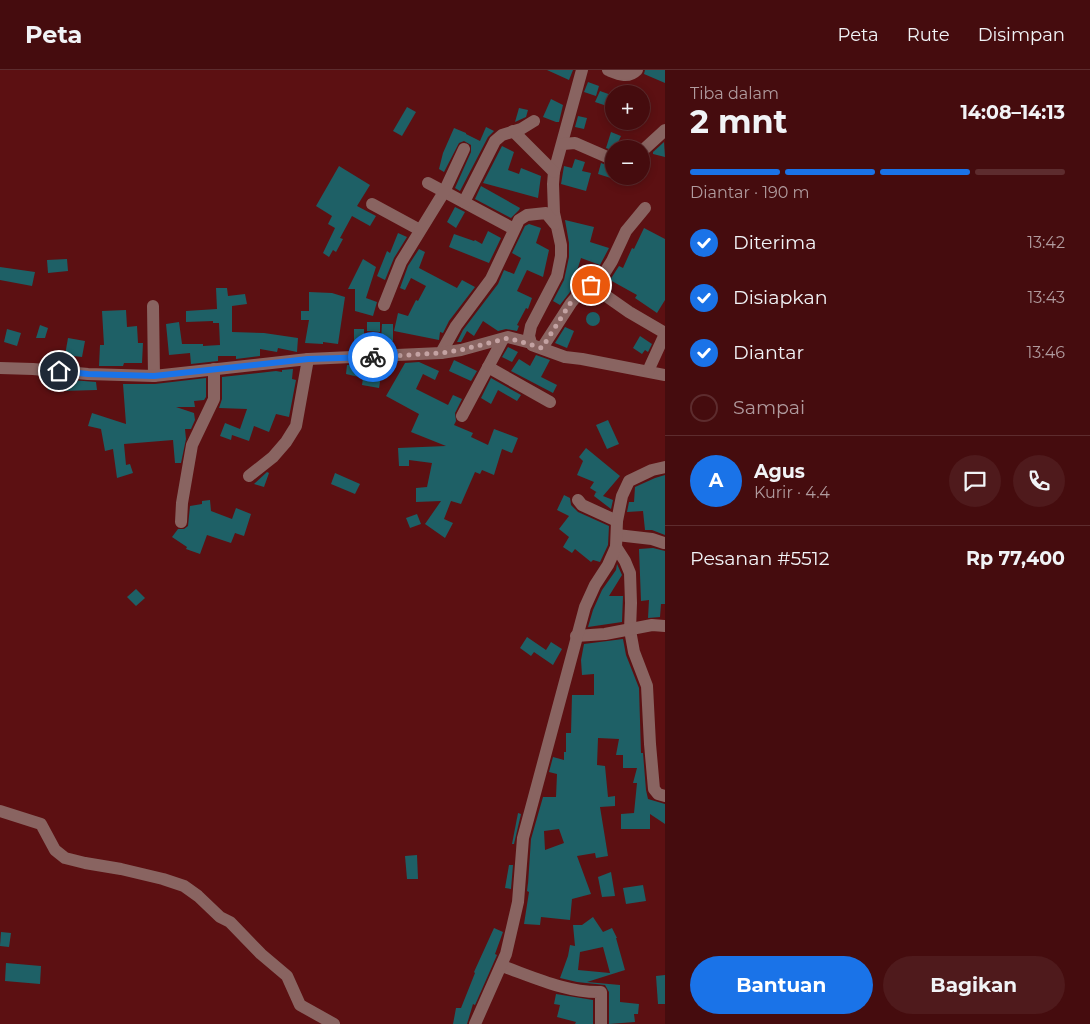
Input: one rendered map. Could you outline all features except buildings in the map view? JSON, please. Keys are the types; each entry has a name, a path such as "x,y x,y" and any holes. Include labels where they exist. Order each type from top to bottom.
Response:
{"street":[{"path":"536,345 529,336 531,326 557,276 560,264 561,245 555,224 553,200 554,172 582,70"},
{"path":"608,70 625,75 632,74 637,70"},
{"path":"464,202 495,141 502,134 521,129 534,121"},
{"path":"650,144 665,130"},
{"path":"513,131 554,172"},
{"path":"563,144 575,143 605,156"},
{"path":"384,305 401,262 444,192 464,149"},
{"path":"428,183 514,229"},
{"path":"372,204 420,230"},
{"path":"595,288 612,261 626,232 645,208"},
{"path":"441,353 456,326 491,279 514,229 522,217 536,213 546,213 555,224"},
{"path":"536,345 587,284 665,334 648,371"},
{"path":"153,306 154,376"},
{"path":"0,368 154,376 308,359 441,353 508,338 536,345 564,357 582,358 665,375"},
{"path":"462,416 503,339"},
{"path":"248,476 274,457 296,426 308,359"},
{"path":"488,367 550,402"},
{"path":"181,522 182,503 192,445 214,399 214,369"},
{"path":"475,1024 506,954 518,902 523,838 576,636 585,608 595,585 608,565 616,541 617,521 622,496 629,481 652,470 665,467"},
{"path":"578,500 582,504 617,521"},
{"path":"616,541 652,539 664,543"},
{"path":"616,541 630,573 632,603 630,630 634,652 644,676 648,692 649,734 654,789 658,794 665,796"},
{"path":"576,636 605,634 652,625 665,626"},
{"path":"0,811 42,824 55,850 65,858 140,873 184,886 198,896 220,917 230,922 261,954 287,976 300,1005 334,1024"},
{"path":"502,966 557,986 600,992 600,1024"}],"way so far":[{"path":"373,357 441,353 508,338 531,343 542,348 571,302 587,284 591,285"}],"route":[{"path":"59,371 154,376 308,359 373,357"}]}
